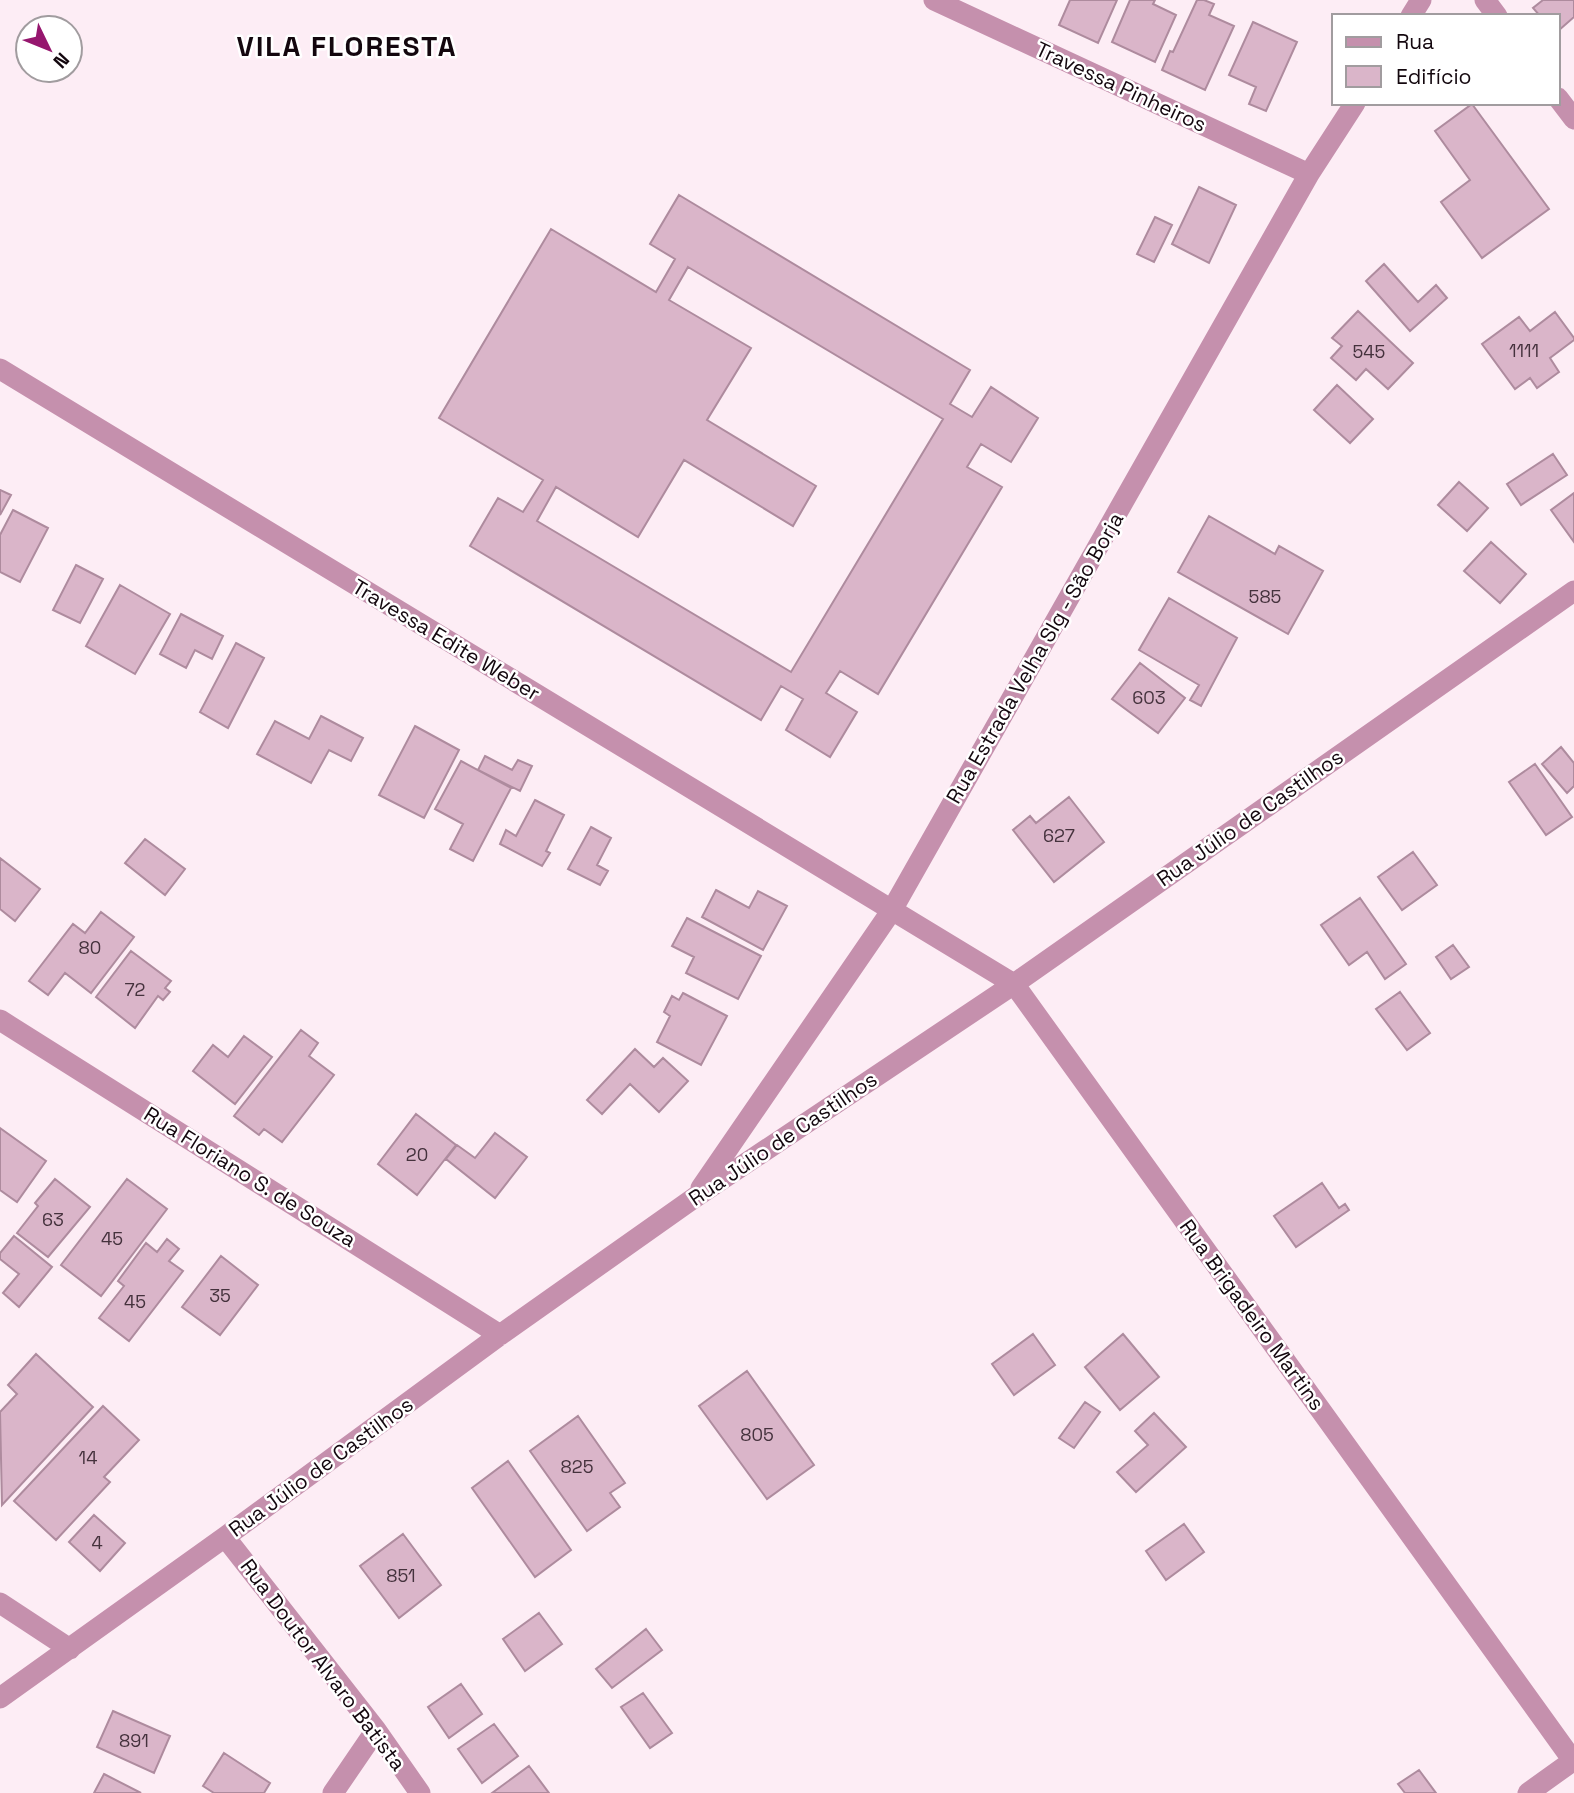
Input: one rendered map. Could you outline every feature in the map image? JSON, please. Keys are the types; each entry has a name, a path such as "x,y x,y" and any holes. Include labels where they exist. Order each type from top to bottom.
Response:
{"street":[{"name":"Travessa Pinheiros","path":"933,0 1309,174"},
{"path":"1560,101 1574,119"},
{"name":"Rua Estrada Velha Slg - São Borja","path":"694,1198 892,910 1309,174 1353,105"},
{"name":"Travessa Edite Weber","path":"0,369 892,910"},
{"name":"Rua Júlio de Castilhos","path":"0,1698 225,1537 499,1335 694,1198 1014,984 1574,591"},
{"name":"Rua Brigadeiro Martins","path":"892,910 1014,984 1574,1761"},
{"name":"Rua Floriano S. de Souza","path":"0,1020 499,1335"},
{"name":"Rua Doutor Alvaro Batista","path":"225,1537 376,1730 420,1793"},
{"path":"0,1603 70,1649"},
{"path":"333,1793 376,1730"},
{"path":"1528,1793 1574,1761"}],"building":[{"path":"1070,0 1117,0 1098,43 1059,25"},
{"path":"1130,0 1155,0 1153,4 1176,15 1155,62 1112,42"},
{"path":"1197,0 1214,4 1209,15 1234,26 1205,90 1162,70"},
{"path":"1543,0 1574,0 1574,17 1560,29 1560,14 1538,14 1533,8"},
{"path":"1253,22 1297,42 1266,111 1249,104 1256,87 1229,75"},
{"path":"1473,105 1549,209 1482,258 1441,202 1470,180 1435,131"},
{"path":"1199,187 1236,205 1209,263 1172,244"},
{"path":"679,195 970,370 950,404 972,417 991,387 1038,418 1011,462 981,444 967,467 1002,487 878,694 840,671 826,693 857,712 830,757 786,730 803,699 781,686 761,720 470,546 498,498 523,512 543,480 439,418 551,229 656,292 675,259 650,244","holes":["688,267 943,419 791,672 537,521 556,487 638,537 684,460 793,526 816,486 707,420 751,348 669,300"]},
{"path":"1155,217 1172,225 1154,262 1137,254"},
{"path":"1384,264 1418,302 1436,285 1447,298 1410,331 1366,281"},
{"path":"1358,311 1413,363 1388,389 1366,369 1356,380 1331,358 1342,346 1332,338"},
{"path":"1555,312 1574,338 1550,358 1559,372 1537,388 1530,378 1515,389 1482,344 1519,317 1530,331"},
{"path":"1337,385 1373,419 1350,443 1314,410"},
{"path":"1553,454 1567,475 1521,505 1507,484"},
{"path":"1459,482 1488,508 1467,531 1438,505"},
{"path":"0,490 11,495 0,515"},
{"path":"1574,493 1574,542 1551,510"},
{"path":"13,510 48,528 20,582 0,572 0,535"},
{"path":"1209,516 1275,554 1279,546 1323,571 1288,634 1178,572"},
{"path":"1491,542 1526,574 1500,603 1464,571"},
{"path":"76,565 103,579 80,623 53,610"},
{"path":"120,585 170,614 135,674 86,646"},
{"path":"1169,598 1237,638 1201,706 1190,700 1199,685 1139,650"},
{"path":"181,614 223,636 212,659 195,650 186,668 160,654"},
{"path":"236,643 264,658 228,728 200,712"},
{"path":"1140,663 1185,698 1158,733 1112,699"},
{"path":"321,716 363,738 351,761 329,750 311,783 257,754 275,721 309,739"},
{"path":"415,726 459,750 424,818 379,795"},
{"path":"1561,747 1574,763 1574,786 1567,793 1542,764"},
{"path":"485,756 512,770 518,760 532,766 520,791 478,770"},
{"path":"461,761 511,788 473,861 450,849 463,824 435,809"},
{"path":"1535,764 1572,817 1546,835 1509,782"},
{"path":"1069,797 1104,842 1054,882 1013,830 1030,816 1036,823"},
{"path":"535,800 564,815 546,851 550,853 542,866 500,844 506,830 516,836"},
{"path":"591,827 611,838 597,865 608,871 600,885 568,869"},
{"path":"145,839 185,869 165,895 125,863"},
{"path":"1413,852 1437,885 1402,910 1378,877"},
{"path":"0,858 40,889 15,921 0,909"},
{"path":"716,890 749,908 758,891 787,906 763,950 702,917"},
{"path":"1360,898 1406,964 1385,979 1367,952 1349,965 1321,925"},
{"path":"101,912 134,937 91,993 65,973 48,995 29,981 73,924 85,933"},
{"path":"687,918 761,956 738,999 686,973 694,957 672,946"},
{"path":"1453,945 1469,967 1451,979 1436,957"},
{"path":"131,951 171,981 165,988 170,992 163,1000 158,996 135,1028 96,997"},
{"path":"1400,992 1430,1033 1407,1050 1376,1009"},
{"path":"683,993 727,1016 701,1065 657,1042 670,1016 664,1012 672,996 679,1000"},
{"path":"301,1030 318,1043 309,1056 334,1075 282,1142 264,1129 259,1135 234,1116"},
{"path":"244,1036 272,1057 235,1104 193,1071 213,1045 228,1057"},
{"path":"635,1049 654,1067 663,1058 688,1081 659,1112 630,1084 602,1114 587,1100"},
{"path":"416,1114 456,1145 417,1195 378,1164"},
{"path":"0,1128 46,1161 17,1202 0,1190"},
{"path":"495,1133 527,1157 495,1198 446,1159 457,1145 475,1158"},
{"path":"55,1179 90,1207 48,1257 17,1233 38,1206 35,1203"},
{"path":"127,1179 167,1209 101,1296 61,1265"},
{"path":"1322,1183 1339,1208 1345,1204 1349,1210 1296,1247 1274,1216"},
{"path":"14,1236 52,1267 19,1307 3,1293 19,1274 0,1259 0,1253"},
{"path":"167,1239 179,1249 169,1261 183,1271 129,1341 99,1318 124,1286 118,1281 146,1243 157,1252"},
{"path":"221,1256 258,1285 220,1335 182,1307"},
{"path":"1033,1334 1055,1365 1014,1395 992,1364"},
{"path":"1123,1334 1159,1377 1120,1410 1085,1367"},
{"path":"36,1354 93,1407 2,1505 0,1412 17,1394 8,1385"},
{"path":"747,1371 814,1465 767,1499 699,1406"},
{"path":"1085,1402 1100,1412 1074,1448 1059,1438"},
{"path":"103,1406 139,1440 104,1477 110,1482 56,1540 14,1501"},
{"path":"1154,1413 1186,1447 1136,1492 1117,1472 1148,1445 1135,1431"},
{"path":"578,1416 625,1483 610,1493 620,1507 587,1531 530,1451"},
{"path":"508,1461 571,1550 535,1577 472,1488"},
{"path":"94,1515 125,1543 100,1571 69,1542"},
{"path":"1184,1524 1204,1552 1166,1580 1146,1551"},
{"path":"403,1534 441,1585 399,1618 360,1566"},
{"path":"539,1613 562,1644 525,1671 503,1639"},
{"path":"646,1629 662,1650 612,1688 596,1669"},
{"path":"461,1684 482,1714 449,1738 428,1707"},
{"path":"643,1693 672,1733 650,1748 621,1707"},
{"path":"113,1711 170,1736 154,1773 97,1747"},
{"path":"494,1724 518,1756 482,1783 458,1749"},
{"path":"224,1753 270,1783 264,1793 214,1793 203,1786"},
{"path":"529,1766 549,1793 492,1793"},
{"path":"1419,1770 1436,1793 1405,1793 1398,1784"},
{"path":"104,1774 141,1793 94,1793"}],"district":[{"name":"VILA FLORESTA","path":"347,46"}]}
